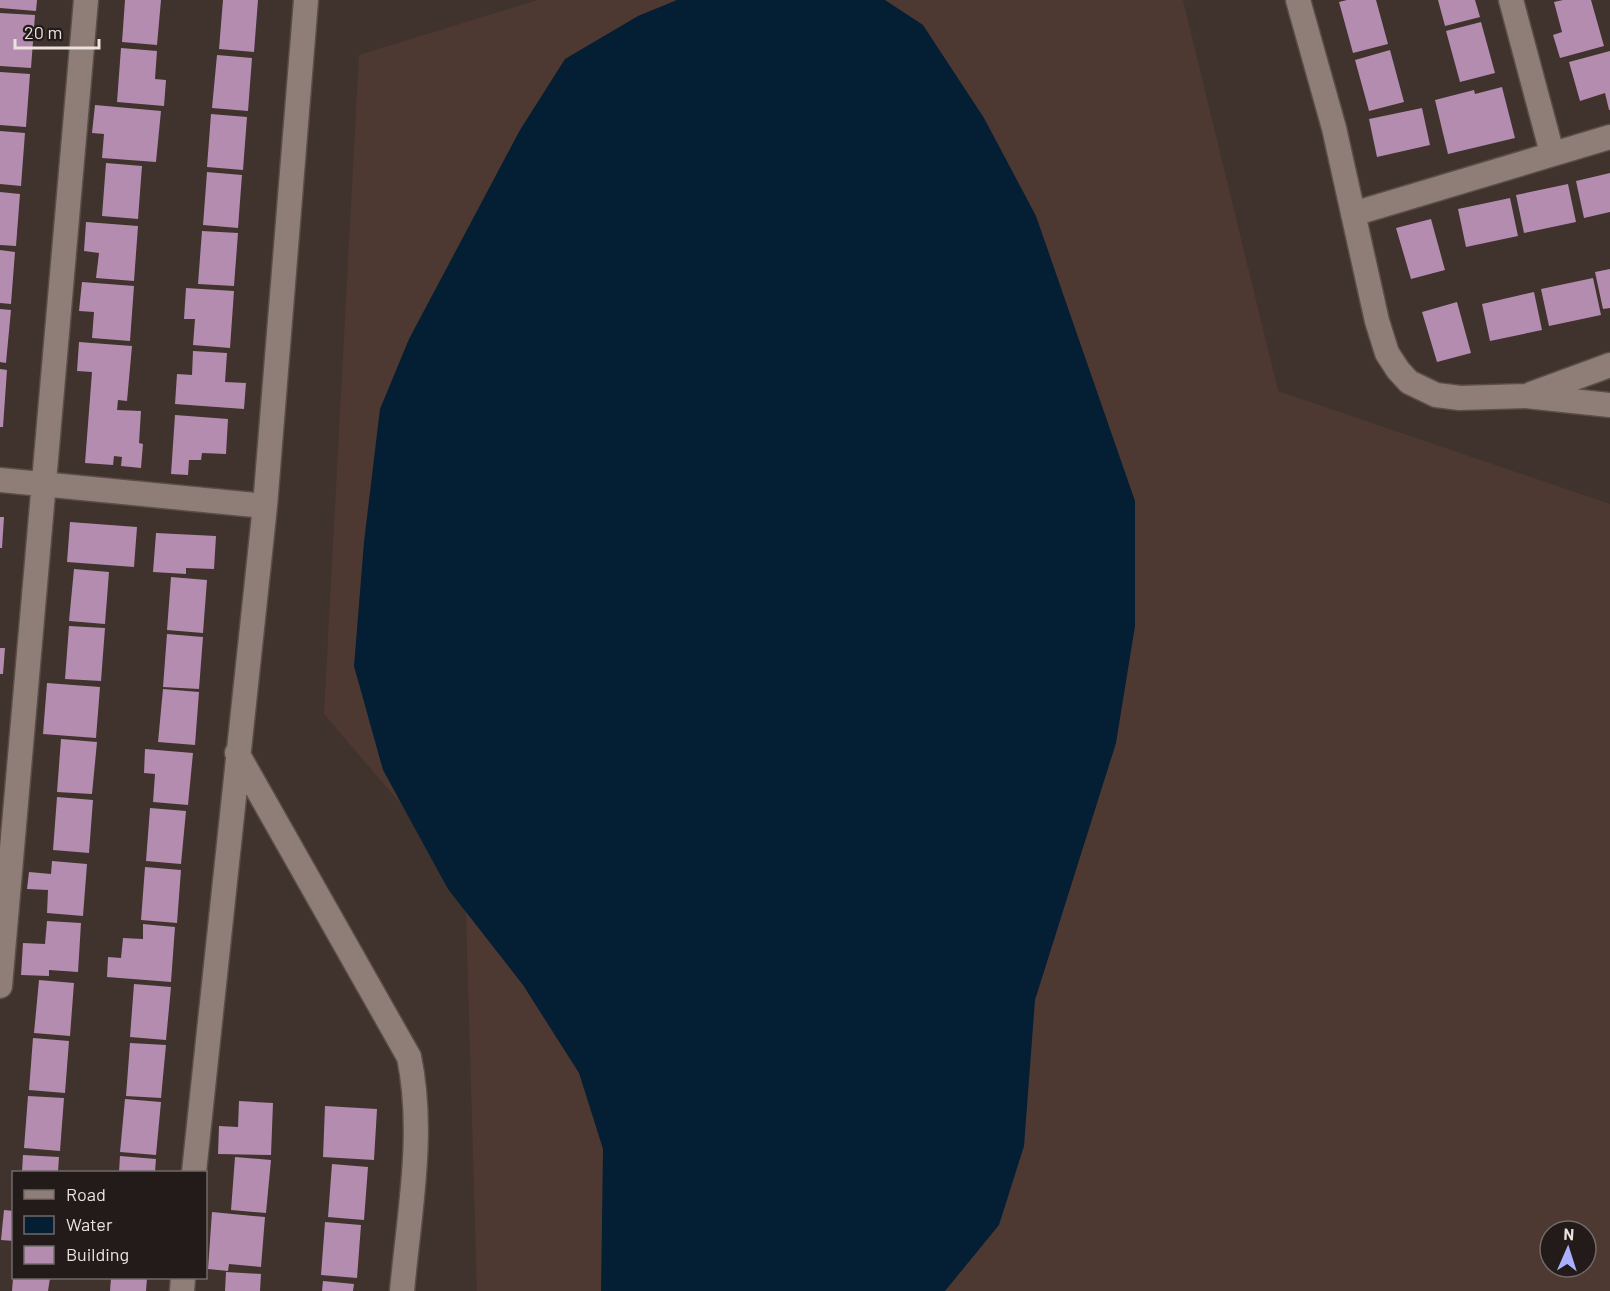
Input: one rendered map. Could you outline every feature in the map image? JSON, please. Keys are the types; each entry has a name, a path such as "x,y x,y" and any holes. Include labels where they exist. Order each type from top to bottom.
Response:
{"street":[{"path":"0,986 86,0"},
{"path":"194,1171 265,506 306,0"},
{"path":"1298,0 1334,128 1377,321 1387,353 1409,382 1436,395 1460,398 1526,396 1610,405"},
{"path":"1511,0 1552,153"},
{"path":"1353,214 1610,137"},
{"path":"1526,396 1610,365"},
{"path":"0,480 265,506"},
{"path":"237,753 410,1057 416,1090 417,1128 402,1291"}],"shaded area":[{"path":"538,0 1183,0 1278,391 1610,504 1610,1291 477,1291 465,879 324,714 359,55"}],"water":[{"path":"677,0 885,0 923,25 984,118 1036,216 1135,501 1135,626 1116,743 1035,1000 1024,1146 999,1225 945,1291 601,1291 603,1149 579,1073 523,985 448,889 383,770 354,666 364,542 380,409 409,339 520,130 565,59 638,16"}],"building":[{"path":"0,0 37,0 36,11 0,8"},
{"path":"125,0 161,0 157,45 122,42"},
{"path":"223,0 258,0 254,52 219,49"},
{"path":"1376,0 1388,44 1353,53 1339,2"},
{"path":"1438,0 1475,0 1480,17 1445,26"},
{"path":"1591,0 1604,46 1560,58 1553,35 1562,32 1554,2"},
{"path":"0,13 35,15 31,68 0,66"},
{"path":"1481,22 1495,73 1460,82 1446,31"},
{"path":"121,48 157,51 155,79 166,80 164,106 117,102"},
{"path":"1390,50 1404,102 1369,111 1355,60"},
{"path":"1610,51 1609,110 1605,93 1580,101 1569,62"},
{"path":"217,55 252,58 248,111 212,108"},
{"path":"0,72 30,74 26,127 0,125"},
{"path":"1502,87 1515,138 1448,154 1435,100 1474,90 1475,94"},
{"path":"95,105 161,111 156,162 102,158 104,134 92,133"},
{"path":"1422,108 1430,145 1377,157 1369,119"},
{"path":"211,114 247,117 243,170 207,167"},
{"path":"0,131 25,133 21,186 0,184"},
{"path":"106,163 142,166 138,219 102,216"},
{"path":"207,172 242,175 238,228 203,225"},
{"path":"1610,173 1610,212 1584,218 1576,181"},
{"path":"1568,184 1576,222 1524,233 1516,195"},
{"path":"0,192 20,194 16,246 0,245"},
{"path":"1510,198 1518,236 1466,247 1458,209"},
{"path":"1431,219 1445,270 1411,279 1396,228"},
{"path":"86,222 138,226 134,281 96,278 99,253 84,251"},
{"path":"202,231 238,233 234,286 198,284"},
{"path":"0,250 15,252 11,304 0,303"},
{"path":"1610,269 1610,308 1603,309 1595,272"},
{"path":"1593,278 1601,315 1549,326 1541,289"},
{"path":"82,282 134,286 130,341 92,338 94,312 79,311"},
{"path":"186,288 234,291 230,348 193,345 195,319 184,319"},
{"path":"1534,292 1542,330 1490,341 1482,304"},
{"path":"1457,302 1471,353 1437,362 1422,312"},
{"path":"0,309 11,310 6,363 0,362"},
{"path":"79,342 132,346 127,401 118,400 117,410 141,411 139,443 143,444 141,468 121,466 122,457 114,456 113,465 85,463 92,372 77,371"},
{"path":"193,351 227,353 225,382 246,383 244,409 175,404 177,374 192,375"},
{"path":"0,369 7,370 3,427 0,427"},
{"path":"175,415 228,419 226,454 202,453 201,460 189,460 188,475 171,474"},
{"path":"0,517 4,517 2,548 0,548"},
{"path":"70,522 137,527 134,567 67,562"},
{"path":"156,533 216,536 214,569 186,568 186,574 153,572"},
{"path":"74,569 109,572 105,624 69,621"},
{"path":"171,577 207,580 203,633 167,630"},
{"path":"69,626 105,628 101,681 65,679"},
{"path":"167,634 203,637 199,689 163,687"},
{"path":"0,648 5,648 3,674 0,674"},
{"path":"47,683 100,687 96,738 43,734"},
{"path":"163,689 199,692 195,745 158,742"},
{"path":"61,739 97,742 92,794 57,792"},
{"path":"145,749 193,753 188,805 153,802 155,774 144,773"},
{"path":"57,797 93,800 89,853 53,850"},
{"path":"150,808 186,811 181,864 146,861"},
{"path":"52,861 87,864 83,916 47,913 48,890 27,889 29,872 51,874"},
{"path":"145,867 181,870 177,923 141,920"},
{"path":"47,921 81,923 78,972 49,970 49,976 21,975 23,943 45,944"},
{"path":"143,924 175,927 171,982 107,977 108,957 121,958 123,938 143,939"},
{"path":"39,980 74,983 70,1036 34,1033"},
{"path":"134,984 171,987 166,1040 130,1037"},
{"path":"33,1038 69,1041 65,1093 29,1090"},
{"path":"130,1043 166,1045 161,1098 126,1096"},
{"path":"28,1096 64,1098 60,1151 24,1148"},
{"path":"125,1099 161,1102 156,1155 120,1152"},
{"path":"239,1101 273,1103 271,1155 218,1154 219,1126 238,1127"},
{"path":"325,1106 377,1109 374,1160 323,1157"},
{"path":"23,1155 59,1157 58,1171 22,1171"},
{"path":"120,1156 156,1159 155,1171 119,1171"},
{"path":"235,1157 271,1160 266,1213 231,1210"},
{"path":"332,1164 368,1167 364,1220 328,1217"},
{"path":"4,1210 12,1211 12,1241 1,1240"},
{"path":"212,1212 265,1217 261,1267 229,1264 228,1271 208,1269"},
{"path":"325,1222 361,1225 357,1278 321,1275"},
{"path":"226,1272 261,1274 260,1291 225,1291"},
{"path":"13,1279 50,1279 48,1291 12,1291"},
{"path":"111,1279 147,1279 146,1291 110,1291"},
{"path":"323,1281 354,1284 353,1291 322,1291"}]}
